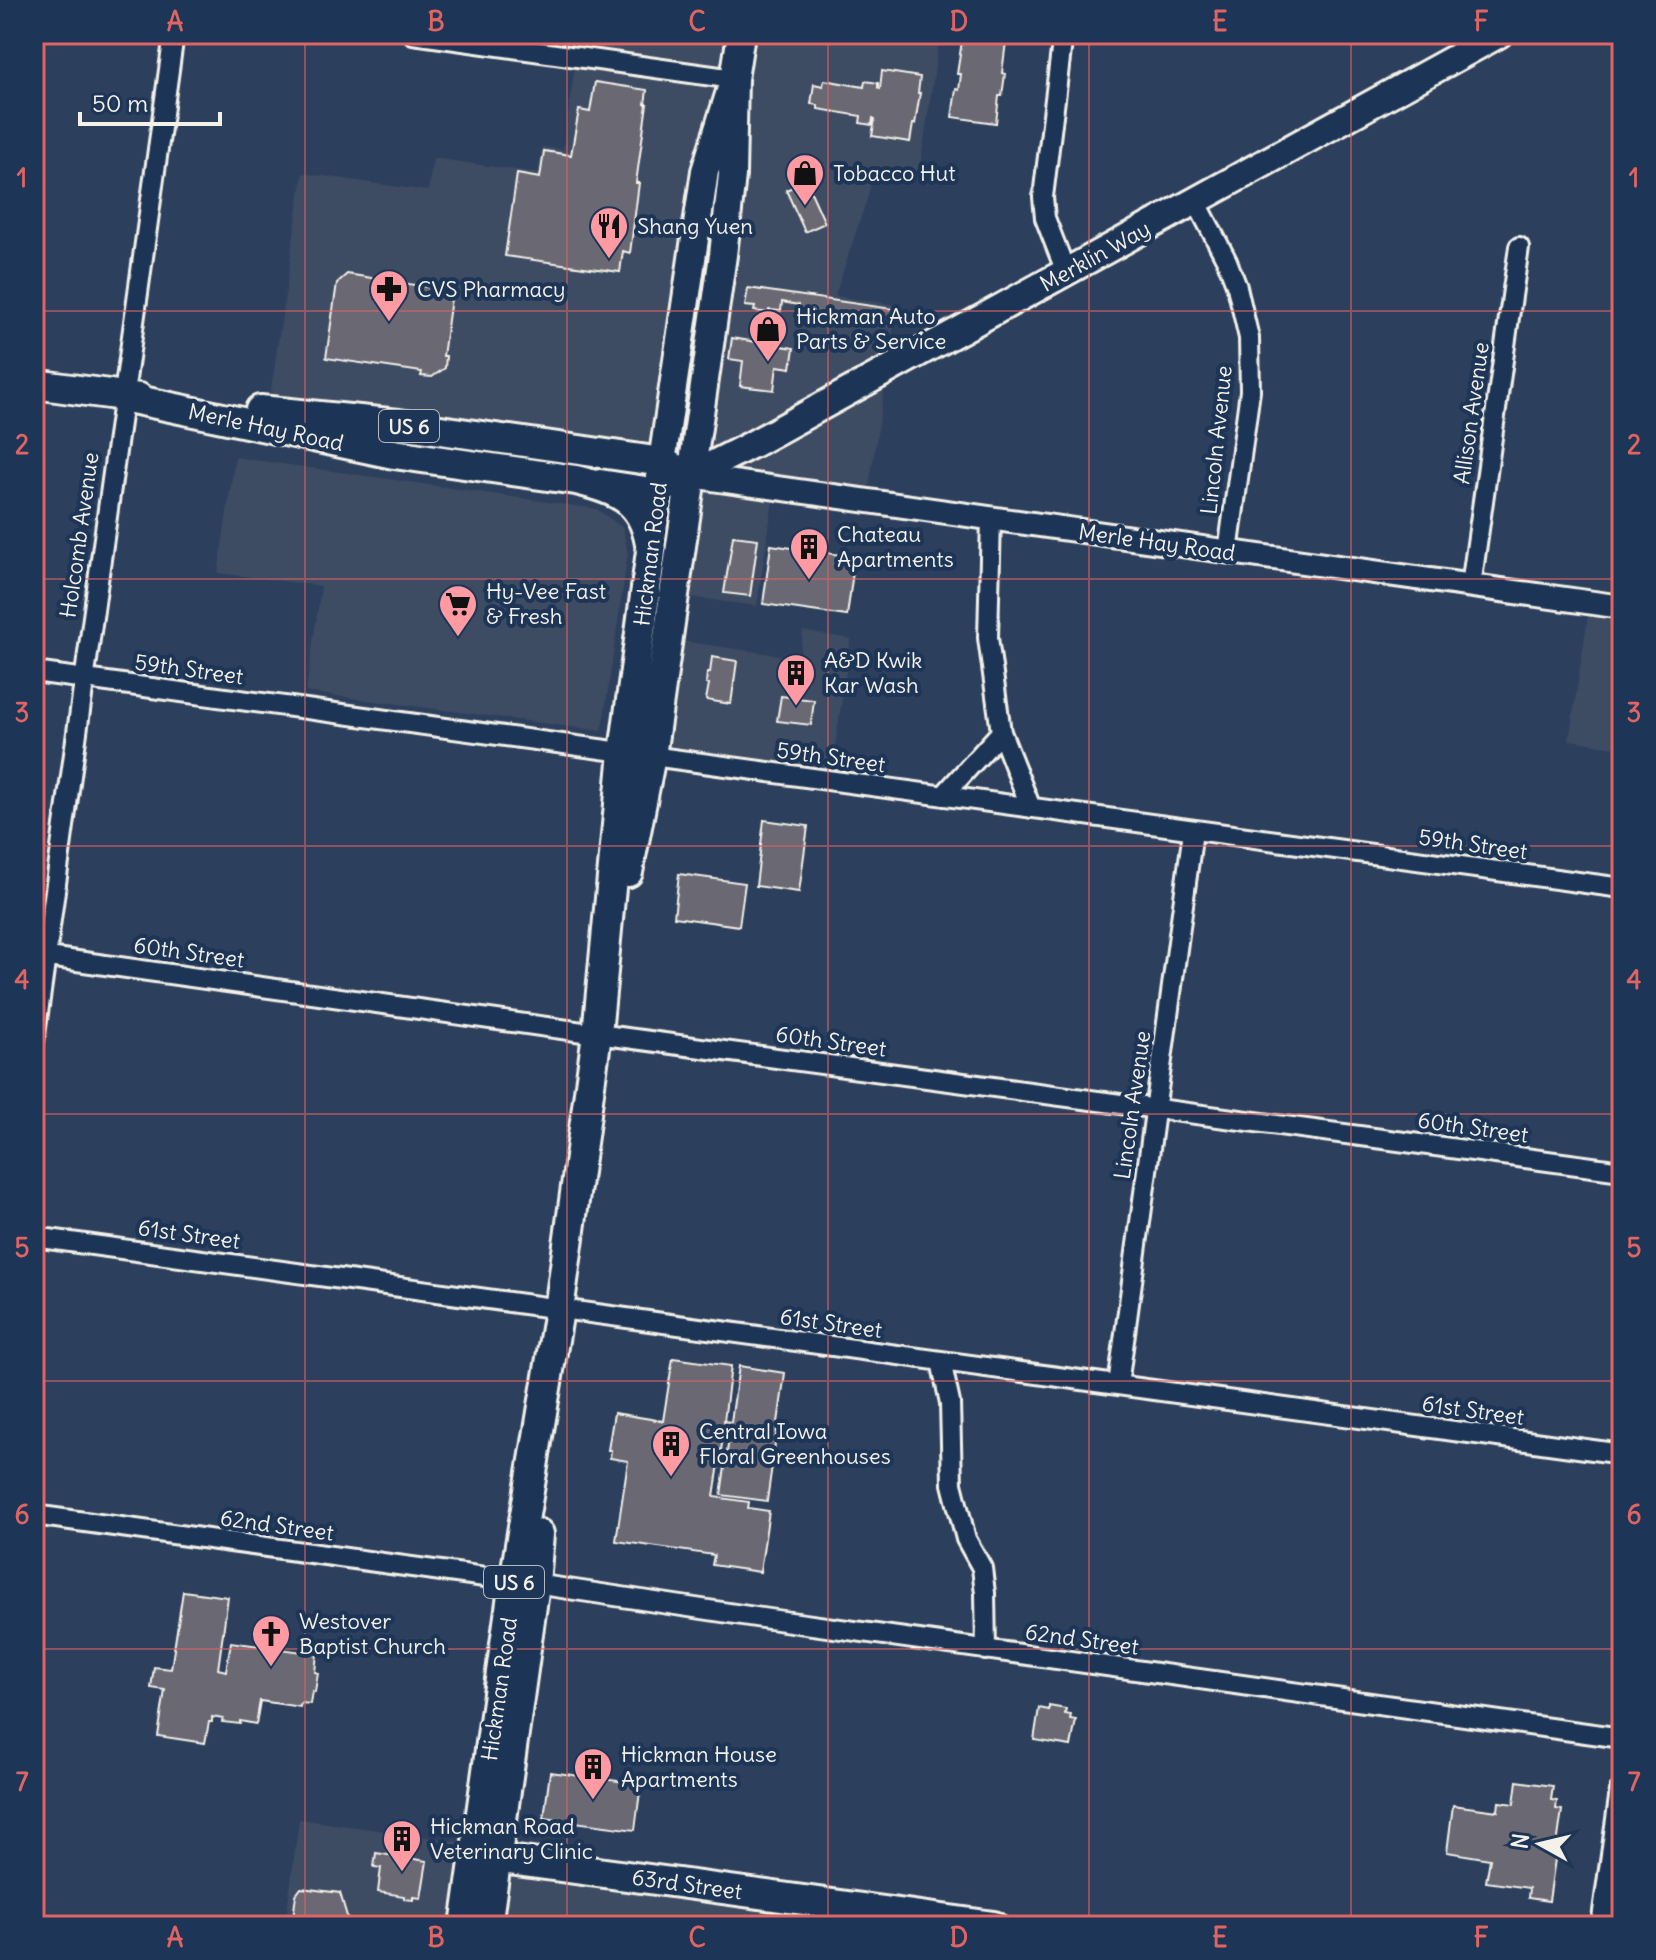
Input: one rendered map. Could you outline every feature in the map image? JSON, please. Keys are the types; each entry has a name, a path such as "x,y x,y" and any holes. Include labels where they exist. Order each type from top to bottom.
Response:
{"main road":[{"name":"Hickman Road","path":"465,1926 486,1856 637,754 691,476 723,255 732,175 734,79 741,34"},
{"name":"Merklin Way","path":"691,476 1499,34"},
{"name":"Hickman Road","path":"637,754 651,551 662,462 705,171 734,79"},
{"name":"Merle Hay Road","path":"34,384 123,397 399,424 662,462 691,476"},
{"name":"Merle Hay Road","path":"123,397 394,454 658,492"},
{"path":"658,492 691,476"},
{"name":"US 6","path":"576,480 603,487 634,506 648,531 651,551"},
{"name":"Hickman Road","path":"486,1856 487,1926"},
{"name":"63rd Street","path":"486,1856 994,1926"}],"street":[{"name":"Holcomb Avenue","path":"34,1042 40,955 83,679 174,34"},
{"path":"413,34 734,79"},
{"path":"1063,34 1043,197 1045,218 1066,272"},
{"name":"Lincoln Avenue","path":"1196,201 1227,261 1237,287 1249,338 1250,391 1228,552"},
{"name":"Allison Avenue","path":"1471,586 1519,247"},
{"name":"Merle Hay Road","path":"691,476 1622,607"},
{"path":"991,518 988,638 1001,732 1031,808"},
{"name":"59th Street","path":"34,672 1622,888"},
{"path":"943,796 1001,732"},
{"name":"Lincoln Avenue","path":"1118,1385 1193,831"},
{"name":"60th Street","path":"40,955 597,1034 1622,1171"},
{"name":"61st Street","path":"34,1237 1622,1454"},
{"path":"941,1361 950,1403 952,1484 966,1539 982,1568 986,1650"},
{"name":"62nd Street","path":"34,1515 1622,1738"},
{"path":"1603,1926 1622,1791"}],"shaded area":[{"path":"542,34 940,34 919,175 874,168 868,196 835,296 897,305 867,501 775,488 757,606 674,595 734,83 662,462 268,410 303,173 428,191 433,158 538,173 542,147 563,149 576,57 539,52"},
{"path":"235,457 597,509 623,528 628,553 602,731 306,692 321,586 218,573"},
{"path":"1590,602 1622,607 1622,720 1619,720 1615,747 1569,740"},
{"path":"803,631 851,639 830,781 651,756 668,639 799,658"},
{"path":"299,1819 477,1844 465,1926 285,1926"},
{"path":"497,1858 864,1909 862,1926 487,1926"}],"building":[{"path":"963,34 1007,34 1002,73 1005,74 996,123 952,117 956,89 959,90 961,74 957,74"},
{"path":"882,71 920,77 920,93 910,142 872,136 873,118 872,125 860,123 861,116 818,109 818,105 811,104 814,84 823,86 824,80 864,87 865,81 878,83 880,89"},
{"path":"595,82 647,90 630,253 623,251 620,272 505,256 517,174 540,178 544,151 571,155 579,110 590,112"},
{"name":"Tobacco Hut","path":"806,181 825,223 805,232 786,190"},
{"name":"CVS Pharmacy","path":"347,274 452,291 443,356 446,356 445,368 432,377 421,376 422,372 326,358 337,283"},
{"path":"748,288 893,309 891,325 798,311 799,305 782,302 781,311 754,311 755,307 745,306"},
{"name":"Hickman Auto Parts & Service","path":"732,338 794,348 791,368 777,366 774,390 740,386 743,361 729,359"},
{"path":"733,536 758,539 750,596 724,593"},
{"name":"Chateau Apartments","path":"771,545 855,557 847,616 763,604"},
{"path":"712,657 737,661 731,704 706,700 709,684 706,684 707,673 710,673"},
{"name":"A&D Kwik Kar Wash","path":"781,696 814,700 811,725 777,721"},
{"path":"764,820 808,826 799,892 756,886"},
{"path":"679,874 745,883 739,926 674,917"},
{"name":"Central Iowa Floral Greenhouses","path":"673,1358 731,1366 724,1421 731,1422 739,1366 785,1373 767,1501 721,1495 729,1438 723,1437 714,1497 749,1502 748,1508 769,1511 760,1572 712,1565 714,1555 616,1541 628,1461 610,1458 611,1450 608,1450 614,1413 663,1421"},
{"name":"Westover Baptist Church","path":"183,1591 228,1597 218,1669 226,1671 231,1642 317,1654 315,1672 318,1673 310,1704 301,1703 300,1707 260,1701 256,1724 222,1722 223,1719 212,1717 205,1743 158,1736 165,1690 151,1688 154,1667 171,1669"},
{"path":"1049,1706 1066,1709 1065,1714 1076,1720 1071,1746 1034,1740 1039,1708 1049,1710"},
{"name":"Hickman House Apartments","path":"550,1772 641,1784 635,1830 544,1818"},
{"path":"1517,1781 1553,1786 1551,1800 1557,1801 1556,1809 1562,1810 1549,1901 1528,1898 1529,1888 1486,1882 1490,1859 1447,1852 1453,1805 1498,1811 1499,1802 1514,1804"},
{"name":"Hickman Road Veterinary Clinic","path":"376,1853 427,1861 421,1898 404,1899 404,1896 378,1892 381,1868 374,1867"},
{"path":"301,1888 340,1893 349,1923 347,1926 292,1926 296,1895"}],"place":[{"name":"Tobacco Hut","path":"805,207"},
{"name":"Shang Yuen","path":"609,260"},
{"name":"CVS Pharmacy","path":"389,323"},
{"name":"Hickman Auto Parts & Service","path":"768,363"},
{"name":"Chateau Apartments","path":"809,581"},
{"name":"Hy-Vee Fast & Fresh","path":"458,638"},
{"name":"A&D Kwik Kar Wash","path":"796,707"},
{"name":"Central Iowa Floral Greenhouses","path":"671,1478"},
{"name":"Westover Baptist Church","path":"271,1668"},
{"name":"Hickman House Apartments","path":"593,1801"},
{"name":"Hickman Road Veterinary Clinic","path":"402,1873"}]}
